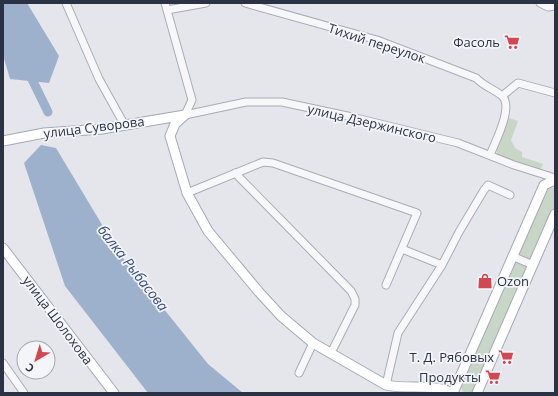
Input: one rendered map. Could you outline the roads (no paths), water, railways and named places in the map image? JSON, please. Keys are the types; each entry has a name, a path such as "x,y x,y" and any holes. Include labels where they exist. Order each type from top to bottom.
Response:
{"main road":[{"name":"улица Суворова","path":"3,141 44,133 102,129 124,124 185,115"},
{"path":"185,115 176,124 170,136 187,193 208,231 281,316 313,343 386,385 400,388 430,388 454,393 544,185 553,181"},
{"path":"477,393 555,214"},
{"name":"улица Шолохова","path":"3,248 114,393"}],"street":[{"path":"66,3 99,79 124,124"},
{"path":"185,115 192,100 166,7 206,3"},
{"name":"Тихий переулок","path":"245,3 377,40 476,78 484,86 502,96"},
{"path":"540,3 548,7 555,6"},
{"path":"490,155 506,113 507,104 502,96 518,83 555,93"},
{"name":"улица Дзержинского","path":"185,115 246,102 282,102 352,117 458,143 553,181"},
{"path":"187,193 263,162 273,163 417,214 386,285"},
{"path":"235,173 351,291 355,299 355,305 331,353"},
{"path":"386,385 398,333 442,265 459,232 488,185 510,195"},
{"path":"402,249 442,265"},
{"path":"512,256 533,265"},
{"path":"298,374 313,343"},
{"path":"3,363 24,393"}],"water":[{"path":"3,3 27,3 59,56 49,83 10,79 3,55"},
{"path":"41,145 56,148 119,253 208,364 243,393 148,393 65,286 24,163"}],"waterway":[{"name":"балка Рыбасова","path":"28,71 48,112"}],"place":[{"name":"Фасоль","path":"512,42"},
{"name":"Ozon","path":"485,281"},
{"name":"Т. Д. Рябовых","path":"506,357"},
{"name":"Продукты","path":"493,377"}]}
